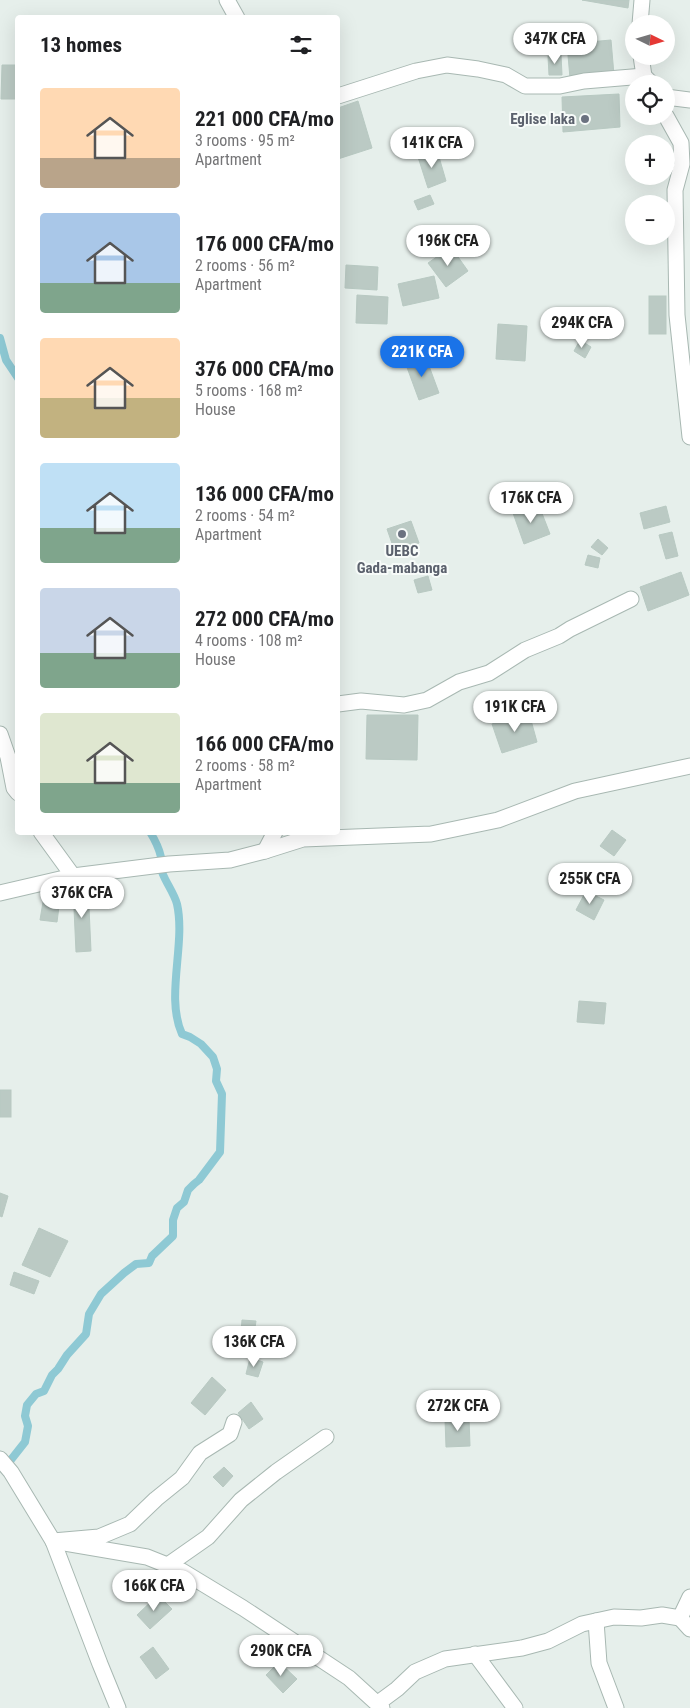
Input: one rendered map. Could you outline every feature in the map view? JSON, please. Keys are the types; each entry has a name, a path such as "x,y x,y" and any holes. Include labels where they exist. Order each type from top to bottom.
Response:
{"street":[{"path":"227,0 235,15"},
{"path":"641,15 642,0"},
{"path":"340,95 416,71 447,66 478,69 506,75 525,86 560,86 584,81 625,81"},
{"path":"675,98 690,100"},
{"path":"671,125 681,143 682,164 675,190 677,315 690,437"},
{"path":"340,704 360,701 404,705 427,700 460,682 489,673 525,650 559,636 631,599"},
{"path":"0,734 8,757 15,789"},
{"path":"0,893 73,876 162,865 230,860 303,839 431,834 498,820 575,791 690,766"},
{"path":"43,835 73,876"},
{"path":"265,851 273,835"},
{"path":"53,1541 99,1538 130,1524 182,1478 200,1453 230,1434 234,1422"},
{"path":"168,1565 208,1537 241,1500 276,1472 326,1437"},
{"path":"1,1460 11,1472 53,1541 118,1708"},
{"path":"53,1541 147,1557 182,1571 243,1608 349,1678 380,1705 415,1672 445,1659 522,1648 548,1641 582,1624 614,1617 641,1618 662,1616 685,1623 690,1597"},
{"path":"596,1621 600,1662 616,1708"},
{"path":"474,1654 515,1708"}],"building":[{"path":"582,0 629,0 628,8"},
{"path":"611,40 614,75 570,78 567,44"},
{"path":"561,55 562,75 549,75 548,56"},
{"path":"2,65 15,65 15,99 1,99"},
{"path":"619,94 620,127 563,132 562,97"},
{"path":"358,101 372,148 340,158 340,107"},
{"path":"437,150 446,181 428,188 418,157"},
{"path":"430,195 434,204 418,210 414,201"},
{"path":"451,247 468,271 446,287 428,263"},
{"path":"346,265 378,267 377,290 345,288"},
{"path":"434,276 439,298 403,306 398,284"},
{"path":"357,295 388,297 387,324 356,323"},
{"path":"649,296 666,296 666,334 649,334"},
{"path":"498,324 527,326 525,361 496,359"},
{"path":"580,340 591,347 585,358 574,351"},
{"path":"425,355 439,393 419,400 405,362"},
{"path":"538,503 550,534 524,544 513,513"},
{"path":"666,506 670,522 644,529 640,513"},
{"path":"411,521 419,543 395,552 387,529"},
{"path":"672,532 678,556 666,559 659,535"},
{"path":"598,539 608,548 602,555 591,547"},
{"path":"588,555 600,558 598,568 585,565"},
{"path":"681,572 689,595 648,611 640,587"},
{"path":"428,576 432,590 418,593 414,580"},
{"path":"529,713 537,742 502,753 492,724"},
{"path":"367,715 418,715 417,760 366,759"},
{"path":"612,830 626,840 614,856 600,846"},
{"path":"88,886 91,951 76,952 73,887"},
{"path":"586,891 604,900 594,920 576,910"},
{"path":"44,896 60,899 57,922 40,920"},
{"path":"579,1001 606,1003 604,1024 577,1022"},
{"path":"0,1090 11,1090 11,1117 0,1117"},
{"path":"0,1193 8,1196 2,1217 0,1216"},
{"path":"39,1228 68,1241 50,1277 22,1265"},
{"path":"14,1272 39,1281 34,1294 10,1285"},
{"path":"242,1320 256,1321 254,1334 241,1332"},
{"path":"250,1358 263,1362 258,1377 246,1374"},
{"path":"212,1377 226,1390 205,1415 191,1403"},
{"path":"251,1402 263,1419 249,1429 238,1413"},
{"path":"469,1418 470,1446 446,1447 445,1419"},
{"path":"224,1467 233,1476 223,1487 213,1477"},
{"path":"158,1595 172,1609 150,1629 137,1615"},
{"path":"153,1647 169,1669 156,1679 140,1657"},
{"path":"279,1662 297,1679 283,1693 266,1675"}],"waterway":[{"path":"0,338 6,360 15,374"},
{"path":"3,1466 10,1461 25,1442 28,1426 25,1416 27,1405 36,1394 44,1391 52,1375 86,1334 89,1314 101,1294 136,1264 149,1263 152,1256 173,1236 173,1220 177,1208 184,1202 188,1190 199,1180 220,1152 222,1094 216,1081 217,1069 213,1057 201,1044 182,1034 177,1019 175,1004 179,936 177,904 162,872 161,857 152,835"}],"place":[{"name":"Eglise laka","path":"585,119"},
{"name":"UEBC Gada-mabanga","path":"402,534"}]}
